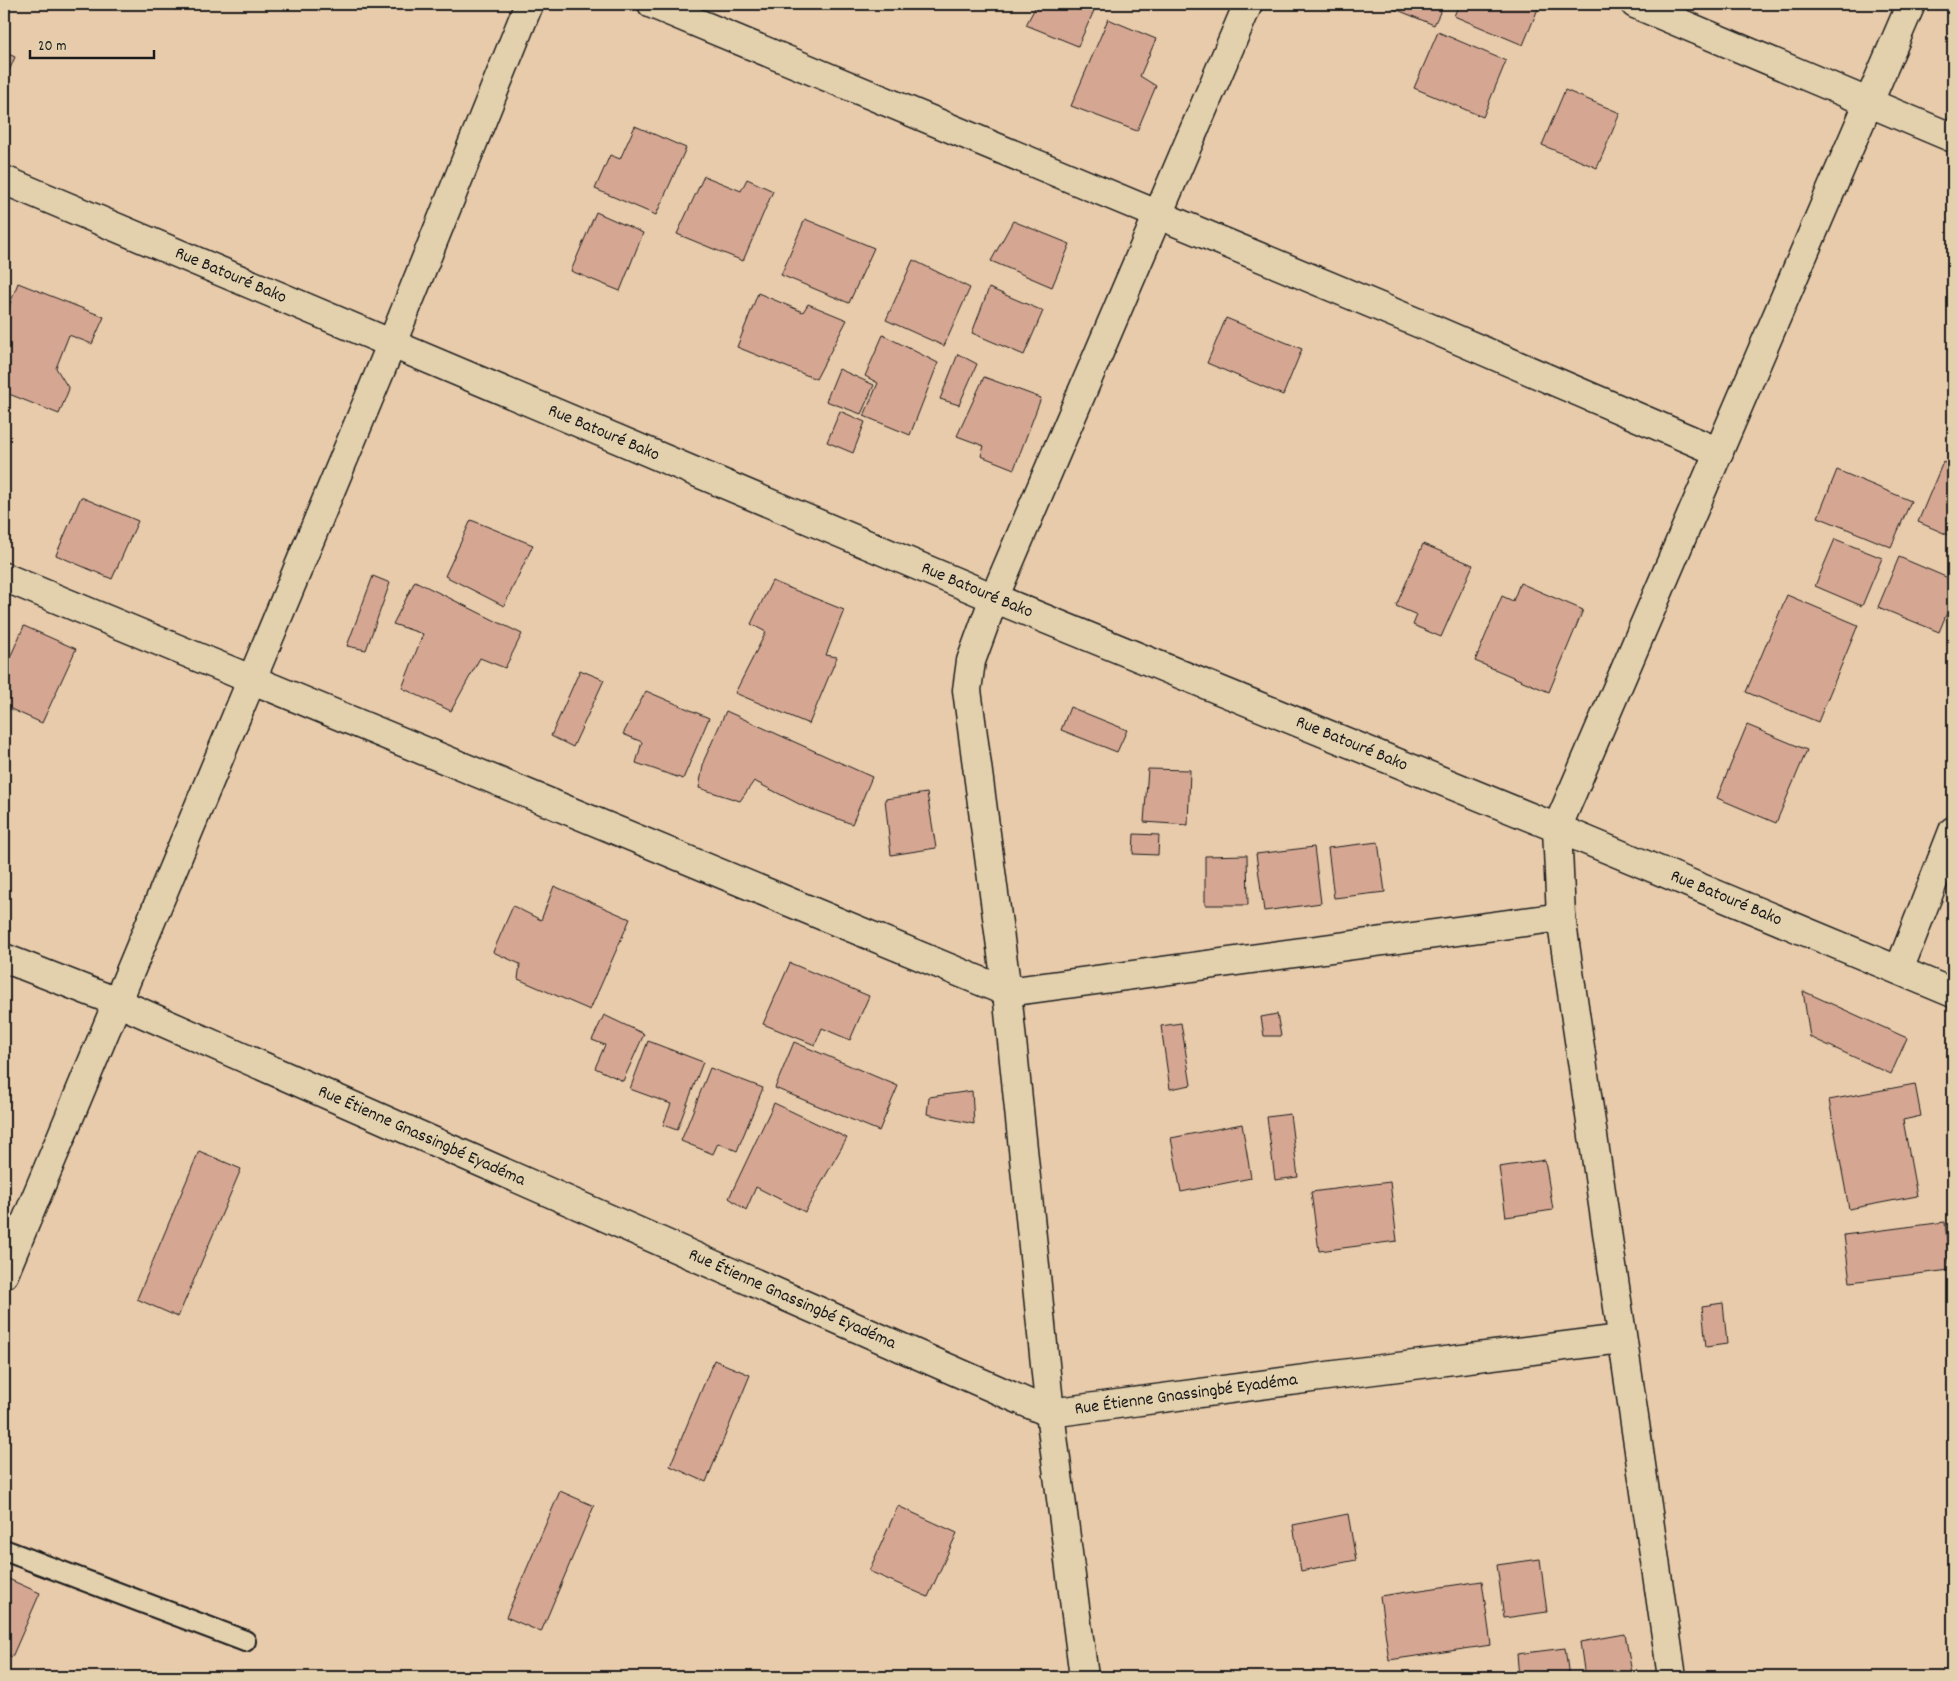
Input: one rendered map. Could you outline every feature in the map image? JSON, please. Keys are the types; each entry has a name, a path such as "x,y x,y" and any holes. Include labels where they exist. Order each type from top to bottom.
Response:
{"street":[{"path":"4,1274 392,343 530,4"},
{"path":"652,4 1428,327 1719,452"},
{"path":"1084,1677 1050,1413 1007,992 967,690 971,661 994,598 1248,4"},
{"path":"1635,4 1953,138"},
{"path":"1672,1677 1560,917 1558,828 1911,4"},
{"name":"Rue Batouré Bako","path":"4,180 994,598 1558,828 1953,993"},
{"path":"4,577 1007,992 1560,917"},
{"path":"1899,970 1953,832"},
{"name":"Rue Étienne Gnassingbé Eyadéma","path":"4,958 117,1002 1050,1413 1621,1339"}],"lane":[{"path":"4,1550 245,1641"}],"building":[{"path":"1037,4 1097,4 1078,46 1026,25"},
{"path":"1383,4 1444,4 1434,25"},
{"path":"1459,4 1540,4 1523,45 1454,16"},
{"path":"1108,19 1156,39 1140,76 1156,86 1137,131 1071,106"},
{"path":"1438,32 1506,61 1483,117 1414,88"},
{"path":"4,52 15,57 6,78 4,77"},
{"path":"1565,90 1620,113 1597,168 1542,145"},
{"path":"635,126 686,148 656,215 595,189 610,155 620,159"},
{"path":"704,176 741,191 747,179 773,191 743,261 677,234"},
{"path":"596,212 643,233 620,291 571,271"},
{"path":"805,219 874,248 849,303 781,275"},
{"path":"1013,221 1070,244 1052,287 991,261"},
{"path":"913,260 970,288 944,346 886,320"},
{"path":"18,283 104,317 92,344 69,335 56,368 69,389 59,414 4,392 4,319"},
{"path":"989,288 1043,311 1024,355 972,333"},
{"path":"758,293 803,312 808,304 847,320 816,379 737,347"},
{"path":"1226,318 1302,349 1283,395 1207,363"},
{"path":"883,335 938,363 910,435 864,416 878,383 865,376"},
{"path":"958,354 977,364 959,405 940,399"},
{"path":"839,369 874,385 861,414 826,401"},
{"path":"984,377 1041,398 1014,469 981,456 984,446 957,436"},
{"path":"840,411 865,422 853,453 827,442"},
{"path":"1943,462 1953,466 1953,537 1918,522"},
{"path":"1837,470 1911,501 1891,547 1818,517"},
{"path":"81,497 138,521 112,579 56,555"},
{"path":"471,520 533,545 504,606 445,576"},
{"path":"1835,539 1882,558 1862,606 1815,586"},
{"path":"1423,544 1473,565 1441,637 1413,625 1417,615 1396,606"},
{"path":"1899,557 1953,580 1953,598 1939,632 1878,607"},
{"path":"373,576 390,583 366,650 347,646"},
{"path":"415,581 522,634 505,668 480,658 451,711 402,688 423,634 393,624"},
{"path":"772,581 844,610 826,655 837,657 809,724 735,693 766,632 751,624"},
{"path":"1520,583 1583,610 1549,692 1475,661 1502,596 1513,601"},
{"path":"1787,595 1858,625 1818,722 1746,692"},
{"path":"24,626 76,649 42,723 4,706 4,671"},
{"path":"580,670 604,680 573,747 551,736"},
{"path":"646,691 709,718 683,779 636,763 642,742 623,734"},
{"path":"1070,707 1127,730 1117,752 1061,730"},
{"path":"726,711 872,777 852,824 803,806 754,781 740,801 699,788 704,760"},
{"path":"1747,725 1807,750 1776,823 1717,798"},
{"path":"1148,769 1190,770 1188,825 1144,822"},
{"path":"927,793 936,848 891,855 885,799"},
{"path":"1134,834 1159,835 1158,855 1133,854"},
{"path":"1378,842 1385,892 1334,898 1328,848"},
{"path":"1314,847 1321,903 1264,911 1256,854"},
{"path":"1247,855 1248,905 1205,905 1205,856"},
{"path":"554,886 630,919 590,1010 518,979 520,964 493,952 513,906 541,920"},
{"path":"790,963 869,996 850,1040 822,1028 815,1045 763,1024"},
{"path":"1803,991 1907,1038 1891,1074 1810,1037"},
{"path":"1277,1014 1281,1036 1264,1036 1261,1017"},
{"path":"604,1015 644,1034 623,1081 595,1068 605,1045 592,1040"},
{"path":"1181,1023 1191,1085 1170,1089 1161,1026"},
{"path":"648,1041 703,1062 677,1130 663,1125 671,1104 630,1089"},
{"path":"794,1042 898,1086 879,1131 775,1088"},
{"path":"710,1068 763,1088 737,1151 718,1143 713,1154 681,1141"},
{"path":"1915,1084 1921,1116 1903,1120 1917,1196 1849,1209 1829,1100"},
{"path":"972,1091 974,1124 927,1114 929,1097"},
{"path":"774,1103 847,1138 805,1212 756,1187 746,1210 729,1198"},
{"path":"1290,1114 1298,1177 1275,1180 1267,1117"},
{"path":"1242,1124 1251,1178 1181,1192 1171,1138"},
{"path":"199,1151 241,1169 178,1317 137,1299"},
{"path":"1545,1160 1553,1210 1506,1217 1499,1167"},
{"path":"1390,1182 1397,1241 1319,1251 1311,1192"},
{"path":"1945,1222 1950,1270 1850,1282 1844,1235"},
{"path":"1723,1303 1727,1344 1706,1347 1702,1306"},
{"path":"714,1360 750,1375 706,1482 670,1466"},
{"path":"560,1491 594,1506 541,1632 506,1617"},
{"path":"898,1506 957,1533 928,1597 869,1571"},
{"path":"1348,1514 1356,1560 1301,1571 1293,1525"},
{"path":"1540,1559 1547,1612 1504,1618 1497,1565"},
{"path":"4,1577 40,1593 12,1657 4,1653"},
{"path":"1482,1581 1491,1645 1389,1660 1380,1596"},
{"path":"1625,1634 1632,1673 1607,1677 1585,1677 1580,1642"},
{"path":"1565,1648 1569,1677 1519,1677 1517,1654"}]}
